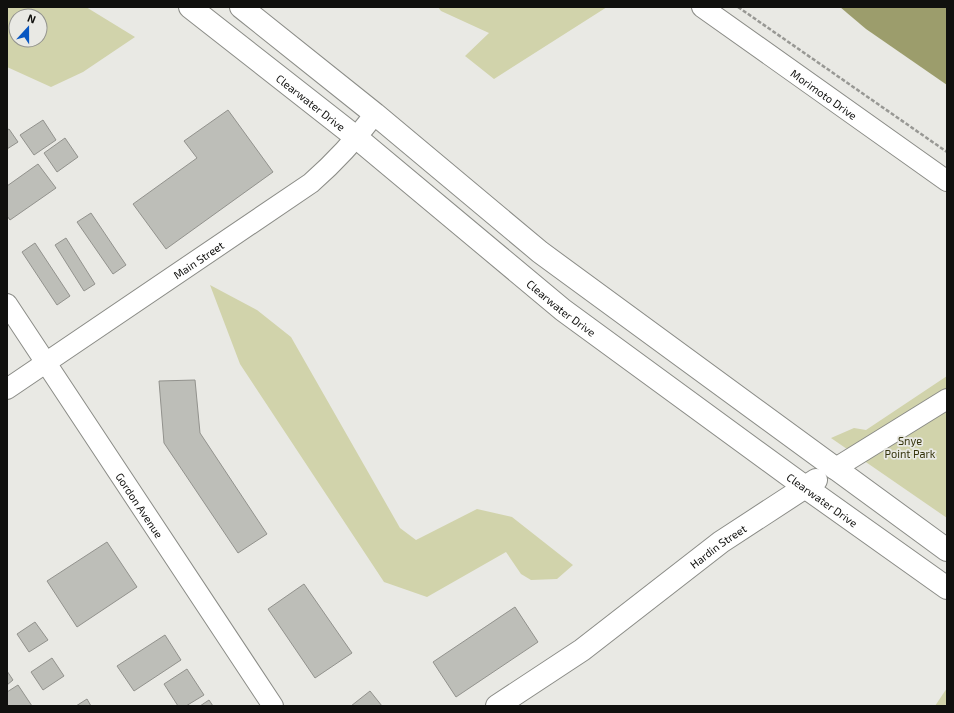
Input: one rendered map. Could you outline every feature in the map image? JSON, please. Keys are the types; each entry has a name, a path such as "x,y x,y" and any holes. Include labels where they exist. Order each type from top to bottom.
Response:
{"main road":[{"name":"Clearwater Drive","path":"190,7 357,138 563,310 805,487 947,588"},
{"path":"241,7 375,114 540,252 834,469 947,550"},
{"name":"Hardin Street","path":"497,706 582,650 721,542 834,469"}],"street":[{"name":"Morimoto Drive","path":"702,7 947,181"},
{"name":"Main Street","path":"7,389 311,183 357,138 375,114"},
{"name":"Gordon Avenue","path":"7,304 273,706"},
{"name":"Hardin Street","path":"834,469 947,399"}],"path":[{"path":"738,7 947,152"}],"green space":[{"path":"7,7 86,7 135,37 83,72 51,87 7,67"},
{"path":"438,7 607,7 494,79 465,56 489,33 441,11"},
{"path":"210,285 257,310 291,337 400,528 416,540 477,509 512,517 573,565 557,579 531,580 521,574 506,552 427,597 384,582 240,364"},
{"name":"Snye Point Park","path":"947,376 947,518 831,438 854,428 866,430"},
{"path":"947,688 947,706 935,706"}],"shaded area":[{"path":"840,7 947,7 947,85 866,29"}],"building":[{"path":"228,110 273,172 166,249 133,204 197,158 184,141"},
{"path":"43,120 56,140 34,155 20,135"},
{"path":"9,129 18,142 7,149 7,130"},
{"path":"65,138 78,157 57,172 44,153"},
{"path":"38,164 56,188 10,220 7,216 7,186"},
{"path":"91,213 126,265 113,274 77,222"},
{"path":"66,238 95,284 84,291 55,245"},
{"path":"35,243 70,296 57,305 22,252"},
{"path":"195,380 200,433 267,534 238,553 164,443 159,381"},
{"path":"107,542 137,587 77,627 47,581"},
{"path":"304,584 352,653 315,678 268,609"},
{"path":"515,607 538,642 456,697 433,662"},
{"path":"35,622 48,640 29,652 17,634"},
{"path":"165,635 181,660 134,691 117,666"},
{"path":"52,658 64,676 43,690 31,672"},
{"path":"187,669 204,695 186,706 178,706 164,684"},
{"path":"7,671 13,680 7,685"},
{"path":"18,685 32,706 7,706 7,692"},
{"path":"370,691 382,706 351,706"},
{"path":"87,699 91,706 76,706"},
{"path":"209,700 213,706 200,706"}]}
